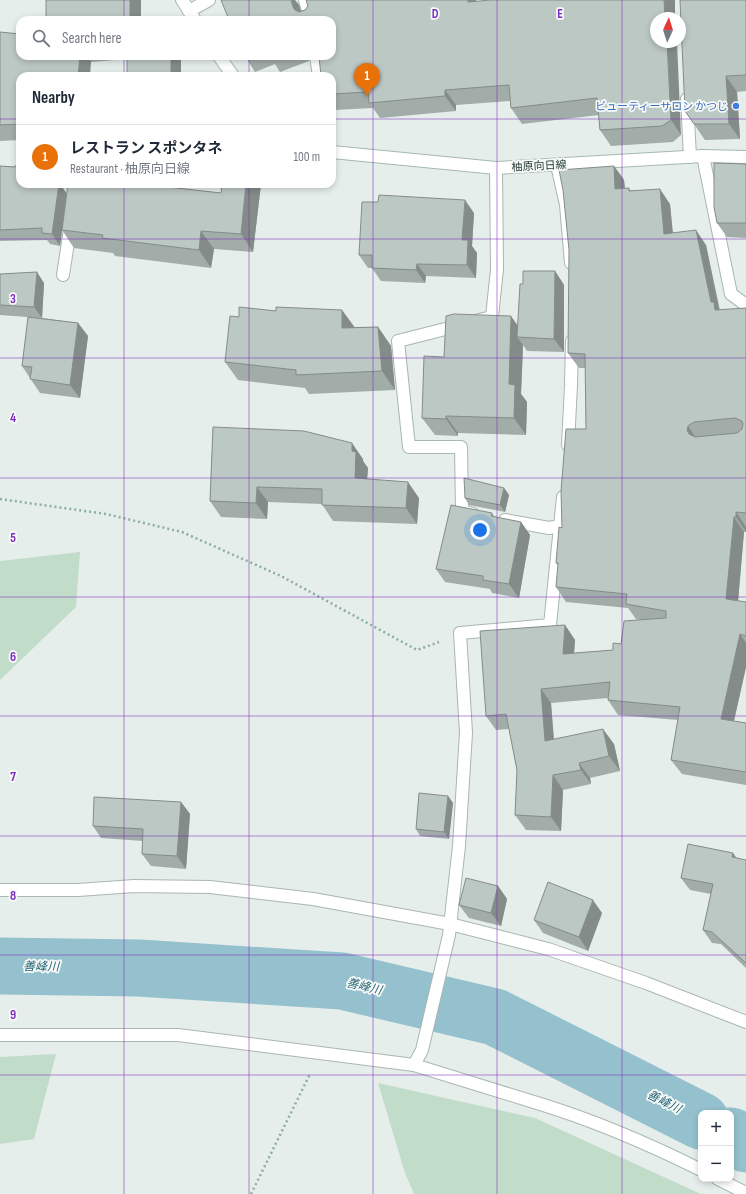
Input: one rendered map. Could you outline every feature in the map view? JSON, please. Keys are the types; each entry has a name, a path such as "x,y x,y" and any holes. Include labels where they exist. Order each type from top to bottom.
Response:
{"street":[{"path":"182,0 192,15 209,0"},
{"path":"305,0 310,16"},
{"path":"223,60 230,72"},
{"path":"317,60 318,72"},
{"path":"686,86 690,156"},
{"name":"柚原向日線","path":"336,152 496,168 690,156 746,157"},
{"path":"703,156 731,294 746,305"},
{"path":"557,165 566,205 572,272"},
{"path":"496,168 497,269 492,317 398,341 409,447 461,447 462,511 549,528 561,526"},
{"path":"63,275 72,214"},
{"path":"567,455 572,385 572,330"},
{"path":"414,1065 422,1050 449,930 459,846 466,733 460,633 550,624 564,486"},
{"path":"0,890 78,890 134,886 210,887 313,899 449,930 540,947 646,983 746,1022"},
{"path":"0,1035 178,1035 414,1065 538,1103 594,1123 698,1169"},
{"path":"724,1182 746,1193"}],"path":[{"path":"0,499 106,514 182,532 281,576 416,650 460,633"},
{"path":"251,1194 320,1053"}],"green space":[{"path":"80,552 76,607 0,680 0,561"},
{"path":"56,1054 34,1139 0,1144 0,1057"},
{"path":"378,1083 535,1118 701,1194 414,1194 405,1173"}],"building":[{"path":"46,0 130,0 130,16 46,16"},
{"path":"221,0 291,0 295,10 299,12 305,10 308,6 306,0 468,0 468,2 491,0 664,0 665,12 650,12 650,48 667,48 671,120 662,126 600,130 597,98 511,108 509,85 445,90 445,96 369,103 368,92 336,94 336,72 321,72 319,60 336,60 336,16 227,16"},
{"path":"680,0 746,0 746,75 726,76 729,124 694,124 685,111 682,48 686,48 686,12 681,12"},
{"path":"0,32 16,34 16,60 80,60 78,72 16,72 16,124 0,125"},
{"path":"127,60 171,60 171,72 127,72"},
{"path":"714,163 746,164 746,223 717,223 714,207"},
{"path":"0,166 15,167 16,166 16,188 58,188 52,234 42,233 42,228 0,230"},
{"path":"614,166 615,189 629,188 629,191 660,189 664,234 696,230 711,302 714,302 715,310 746,308 746,513 736,512 736,517 734,517 726,599 746,602 746,636 740,634 721,719 746,723 746,772 671,760 680,707 608,700 610,682 541,689 545,741 603,729 609,756 579,763 581,770 553,775 551,817 515,815 517,770 506,714 486,716 480,631 565,625 563,654 613,650 613,643 621,644 624,621 666,618 666,611 626,604 627,594 556,587 559,527 562,528 561,491 566,429 586,429 585,354 568,353 569,250 563,190 559,170","holes":["735,418 742,421 742,429 737,433 695,437 689,434 687,430 688,426 694,422"]},
{"path":"67,188 177,188 221,193 222,188 246,188 241,234 201,231 199,250 102,238 103,235 62,230"},
{"path":"379,195 465,200 462,240 468,240 467,265 417,264 416,270 372,268 372,255 359,255 362,202 378,202"},
{"path":"523,271 555,271 554,339 517,337 520,284 523,284"},
{"path":"37,272 34,307 0,305 0,274"},
{"path":"239,307 276,311 276,307 342,310 342,328 378,327 382,371 296,375 296,370 225,362 230,316 239,317"},
{"path":"454,314 511,316 509,384 515,385 514,418 446,416 446,419 422,418 424,356 444,357 446,316"},
{"path":"28,317 78,323 70,385 30,379 32,367 22,366"},
{"path":"213,427 304,431 352,443 352,451 356,452 355,478 408,482 406,508 322,505 322,489 257,487 256,503 210,501"},
{"path":"464,478 504,488 500,505 465,498"},
{"path":"451,505 492,513 491,516 521,522 509,584 483,580 483,576 436,569"},
{"path":"419,793 448,796 444,832 416,829"},
{"path":"94,797 181,802 177,856 142,854 143,829 93,826"},
{"path":"688,844 733,853 732,857 746,860 746,963 712,932 703,930 713,884 681,878"},
{"path":"466,878 498,886 491,913 459,905"},
{"path":"548,882 593,900 579,937 534,920"}],"waterway":[{"name":"善峰川","path":"0,966 139,968 342,981 495,1017 698,1119"},
{"name":"善峰川","path":"734,1138 746,1144"}],"place":[{"name":"レストラン スポンタネ","path":"367,96"},
{"name":"ビューティーサロン かつじ","path":"736,106"}]}
